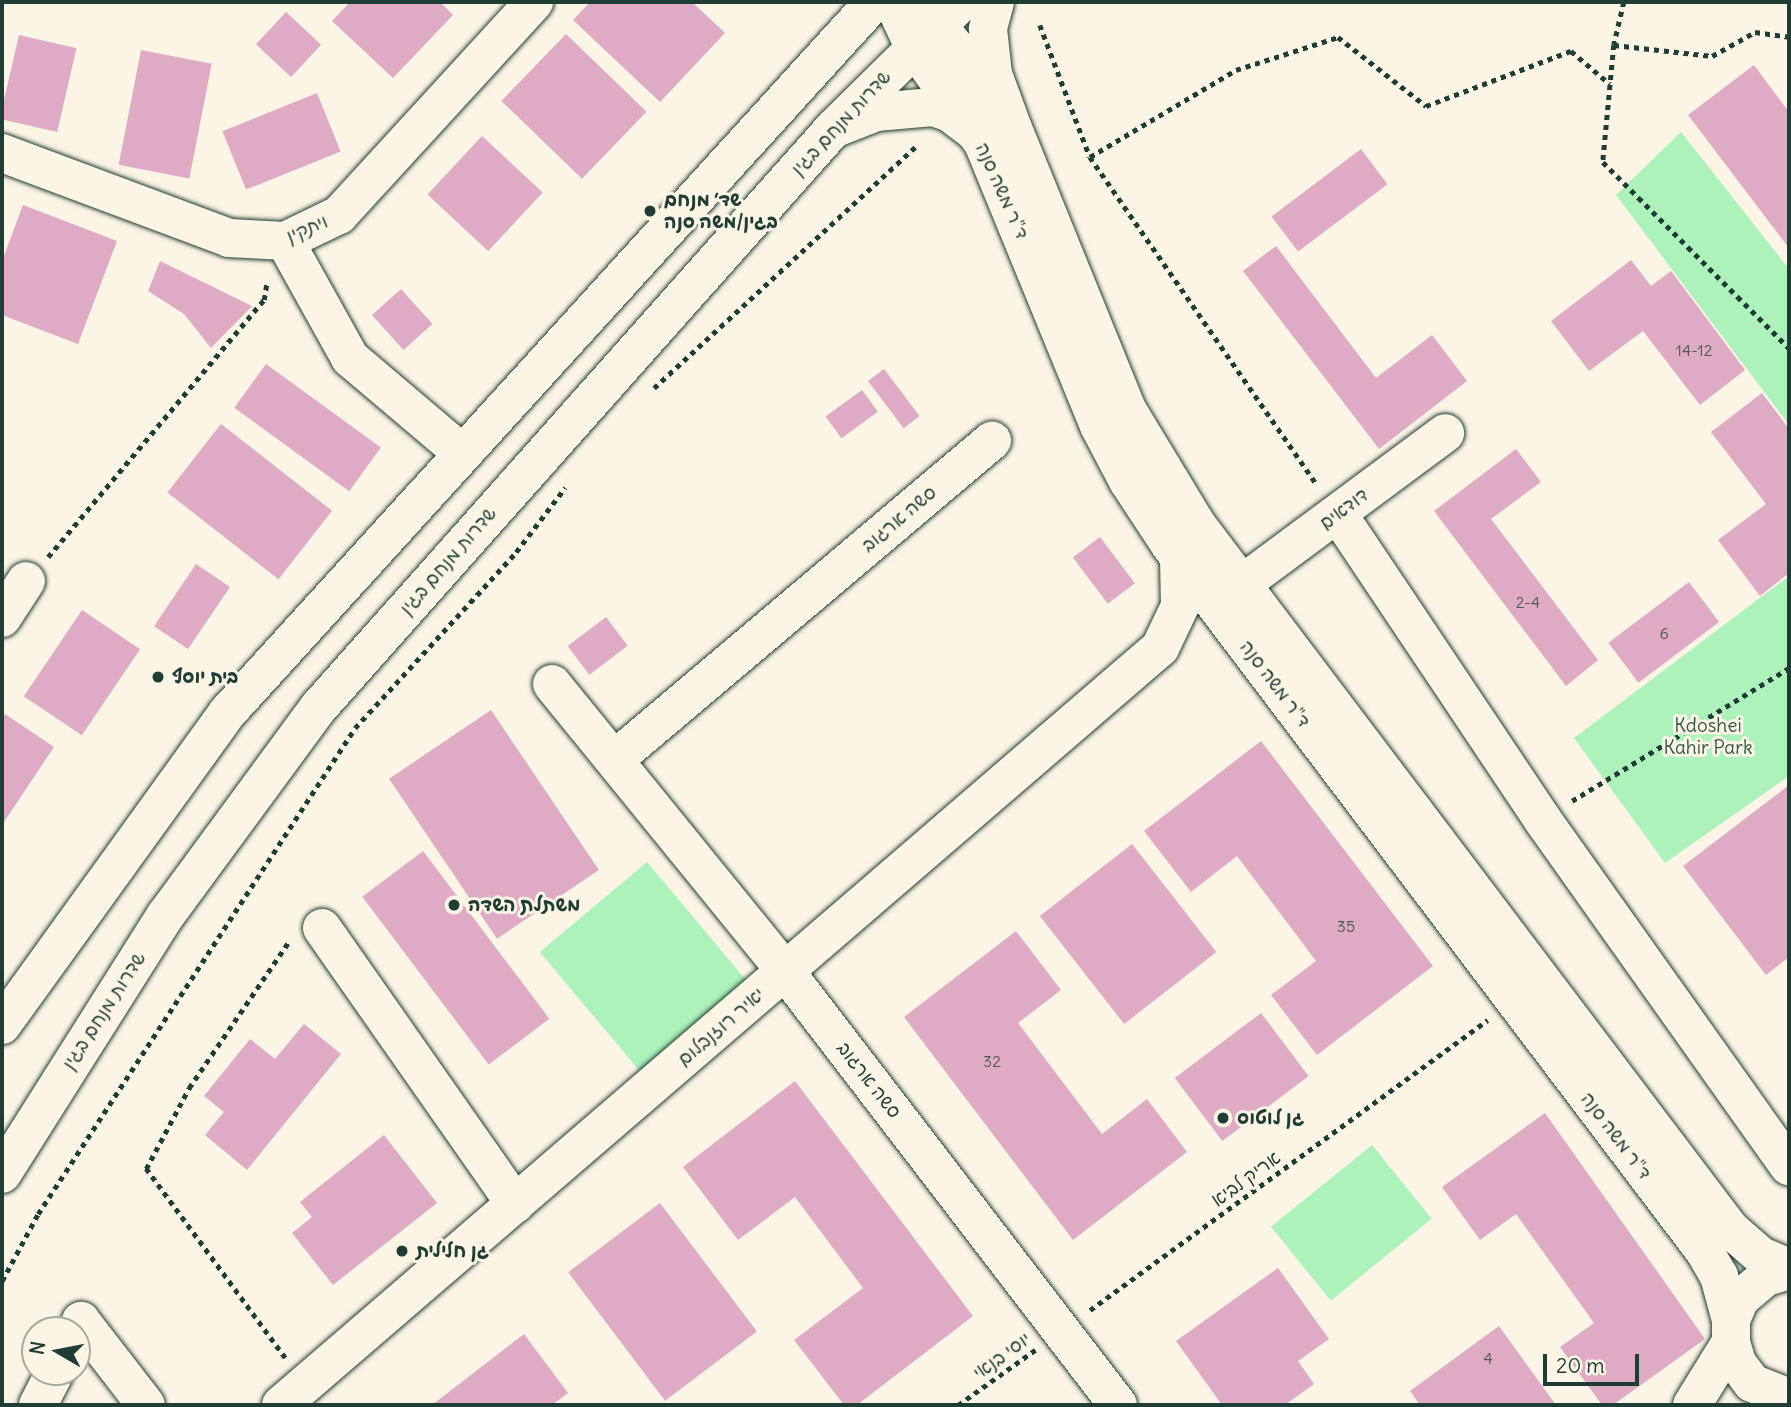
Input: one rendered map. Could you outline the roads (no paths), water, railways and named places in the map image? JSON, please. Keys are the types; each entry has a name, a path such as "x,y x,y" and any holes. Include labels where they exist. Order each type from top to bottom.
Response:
{"street":[{"name":"ויתקין","path":"2,153 229,237 280,241 339,215 534,2"},
{"path":"2,1025 227,713 874,2"},
{"name":"ד\"ר משה סנה","path":"893,2 938,24"},
{"name":"ד\"ר משה סנה","path":"905,2 938,24 995,130 1128,411 1163,474 1242,584 1730,1229 1761,1256 1789,1269"},
{"path":"833,129 876,112 933,107 995,130 988,29 995,2"},
{"name":"שדרות מנחם בגין","path":"2,1174 166,915 319,707 833,129 938,24"},
{"name":"ד\"ר משה סנה","path":"995,130 1004,186 1098,426 1128,481 1179,557 1247,648 1705,1252 1719,1276 1737,1363 1752,1383 1780,1396"},
{"path":"280,241 350,358 462,453"},
{"name":"דודאים","path":"1242,584 1445,433"},
{"name":"סשה ארגוב","path":"614,760 992,440"},
{"path":"1338,514 1542,819 1789,1166"},
{"name":"יאיר רוזנבלום","path":"307,1379 515,1204 1160,648 1180,606 1179,557"},
{"path":"2,618 26,581"},
{"name":"יאיר רוזנבלום","path":"1160,648 1205,636 1247,648"},
{"name":"סשה ארגוב","path":"552,684 785,971 1118,1405"},
{"path":"307,932 515,1204"},
{"path":"1692,1405 1731,1331 1740,1299 1755,1283 1789,1269"},
{"path":"91,1334 146,1405"},
{"path":"38,1405 48,1386"},
{"path":"1709,1405 1737,1394 1780,1396"}],"place":[{"name":"שד׳ מנחם בגין/משה סנה","path":"650,211"},
{"name":"בית יוסף","path":"158,677"},
{"name":"משתלת השדה","path":"454,905"},
{"name":"גן לוטוס","path":"1223,1118"},
{"name":"גן חלילית","path":"402,1251"}],"park label":[{"name":"Kdoshei Kahir Park","path":"1708,737"}]}
